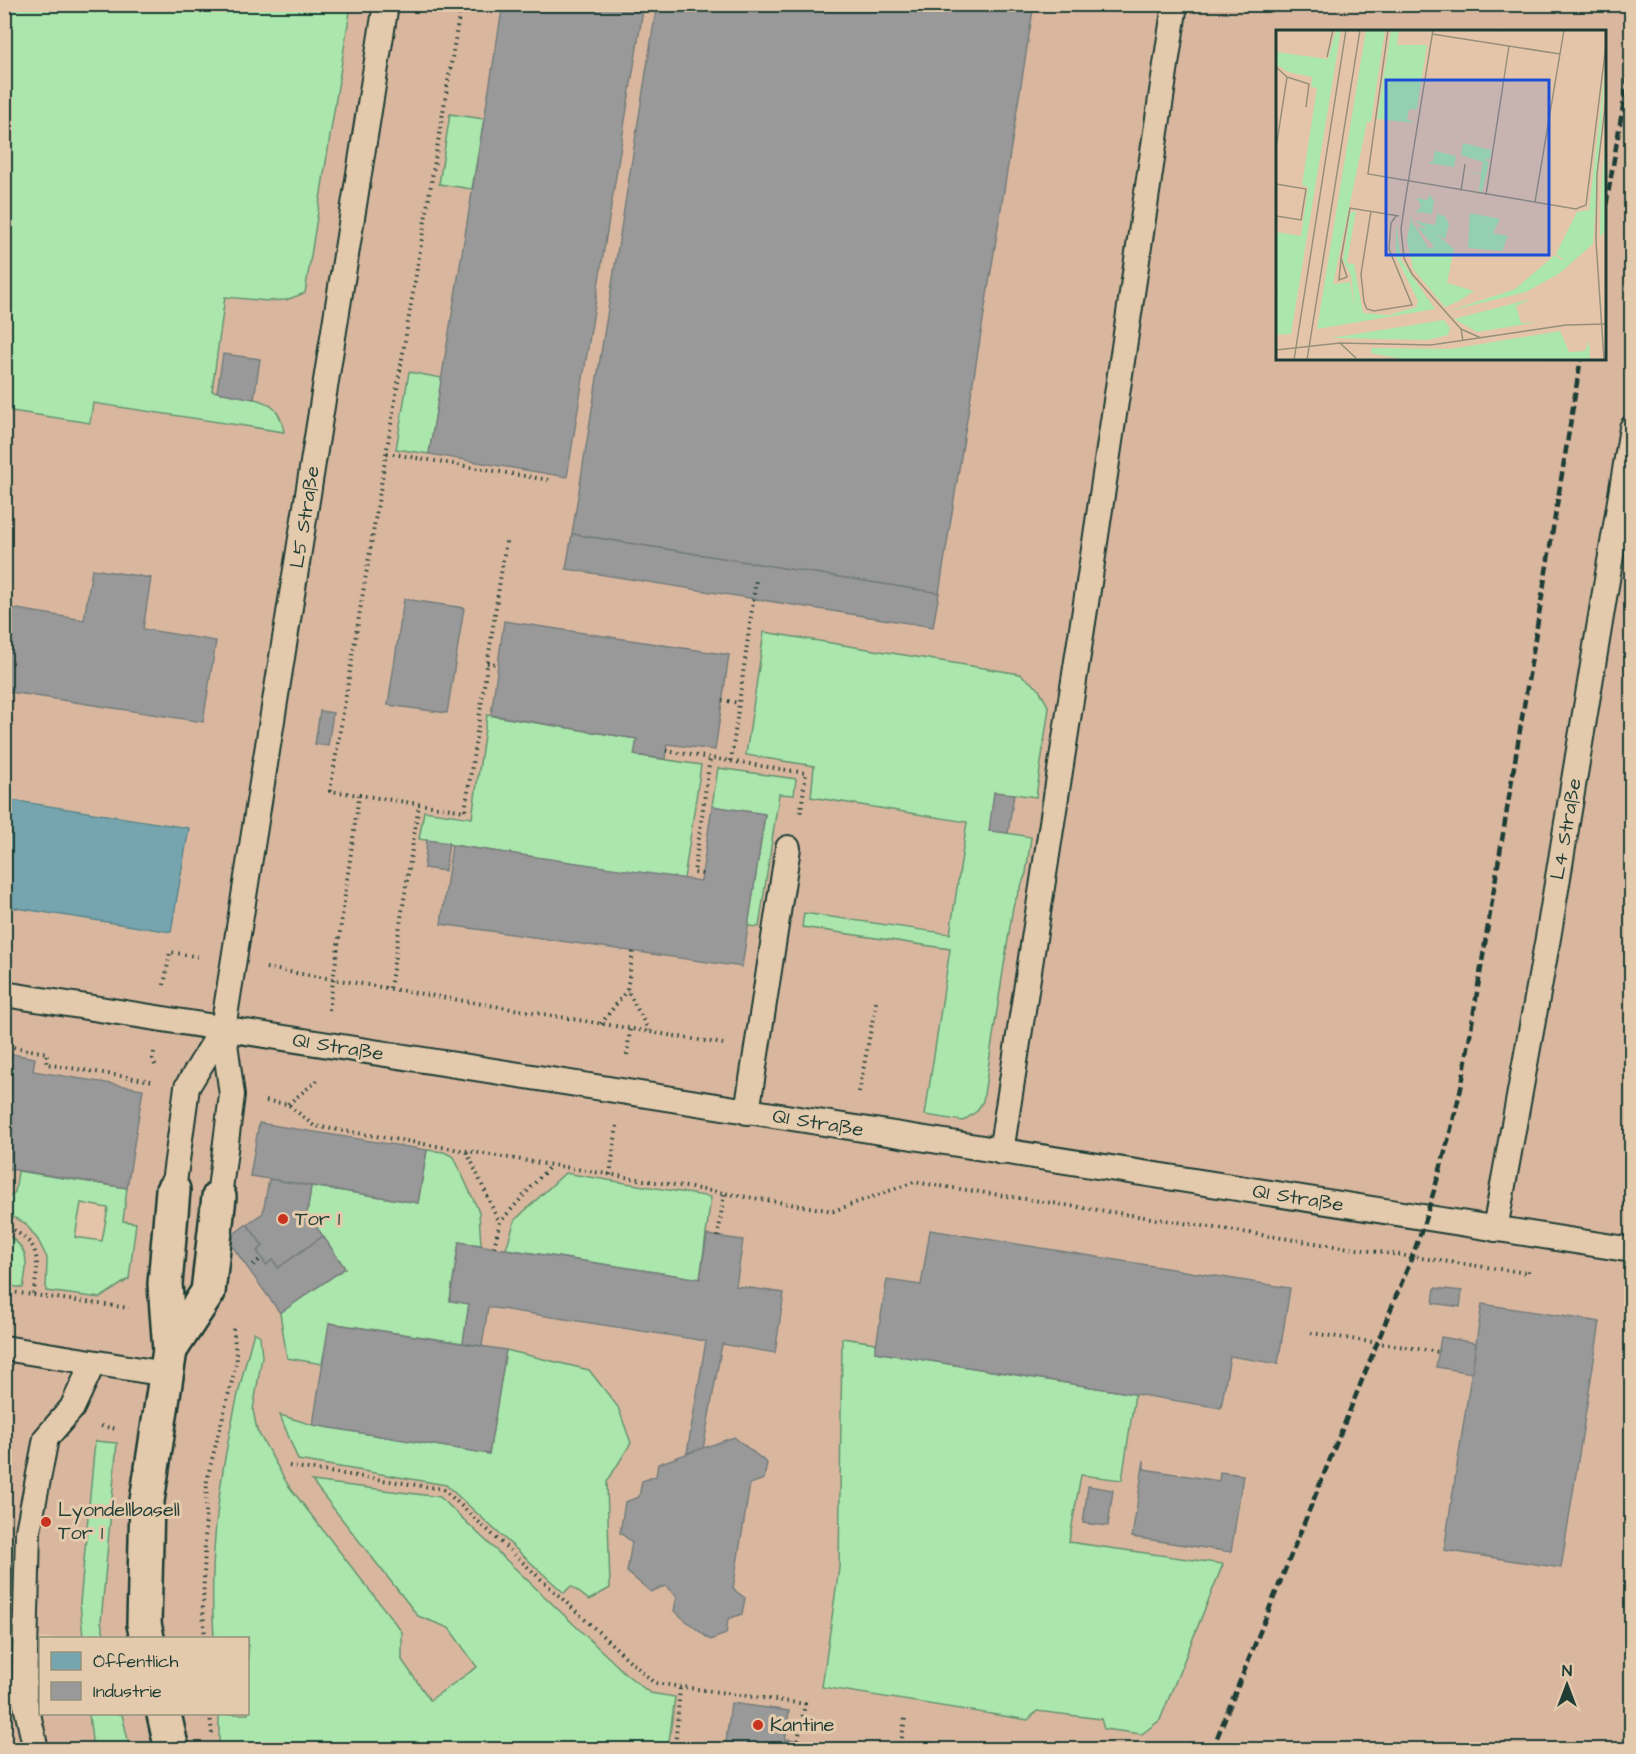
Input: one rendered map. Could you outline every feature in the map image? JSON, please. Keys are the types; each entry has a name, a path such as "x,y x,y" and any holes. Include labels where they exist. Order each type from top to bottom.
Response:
{"street":[{"path":"147,1637 144,1624 147,1501 168,1362 165,1284 173,1190"},
{"path":"168,1362 208,1292 219,1197"},
{"path":"164,1715 172,1749"}],"lane":[{"name":"L5 Straße","path":"223,1029 386,4"},
{"path":"1001,1152 1175,4"},
{"name":"L4 Straße","path":"1495,1229 1548,938 1632,428"},
{"path":"747,1112 793,838"},
{"name":"Q1 Straße","path":"4,994 1632,1250"},
{"path":"173,1190 187,1087 223,1029"},
{"path":"219,1197 232,1095 223,1029"},
{"path":"4,1348 93,1363 168,1362"},
{"path":"36,1749 24,1696 28,1531 46,1438 72,1408 93,1363"}],"path":[{"path":"461,4 330,791 465,811 506,541"},
{"path":"387,453 549,480"},
{"path":"731,761 756,580"},
{"path":"487,663 498,664"},
{"path":"722,700 739,703"},
{"path":"666,751 806,773 793,838"},
{"path":"702,874 694,873 710,758"},
{"path":"288,1104 318,1080 359,795"},
{"path":"390,988 419,804"},
{"path":"161,1082 153,1059 170,952 756,1050"},
{"path":"601,1024 627,990 633,952"},
{"path":"627,990 650,1032"},
{"path":"852,1129 876,1002"},
{"path":"4,1057 7,1046 47,1053 46,1064 187,1087"},
{"path":"232,1095 288,1104 314,1126 833,1211 914,1182 1528,1273 1534,1235"},
{"path":"467,1151 500,1222"},
{"path":"494,1247 500,1222 550,1165"},
{"path":"718,1237 724,1193"},
{"path":"4,1223 32,1245 37,1262 33,1295"},
{"path":"4,1291 132,1309 133,1299"},
{"path":"205,1637 203,1608 207,1479 237,1361 232,1317"},
{"path":"1311,1333 1439,1352"},
{"path":"289,1466 443,1489 654,1683 805,1704 796,1749"},
{"path":"675,1749 680,1688"},
{"path":"900,1749 905,1718"}],"shaded area":[{"path":"351,5 1631,5 1631,1749 614,1749 627,1675 440,1497 313,1481 418,1616 449,1628 477,1667 430,1700 402,1660 402,1632 353,1749 5,1749 4,1213 25,1223 38,1240 47,1258 46,1291 136,1223 123,1221 127,1188 18,1171 15,1192 5,1201 5,410 89,423 93,403 284,432 217,392 211,391 225,297 267,301 286,300 305,293","holes":["637,739 634,755 701,765 453,845 424,811 472,818","746,755 1035,797 994,792 989,831 1031,838 1026,873 1013,907 983,1101 977,1111 963,1121 926,1114 950,949 802,926 804,913 950,934 967,822 811,797 815,766","418,1203 479,1212 481,1244 459,1242 450,1301 438,1340 329,1323 345,1268 323,1236"]}],"green space":[{"path":"4,5 351,5 305,293 286,300 267,301 225,297 212,391 252,398 267,404 279,415 284,432 93,403 90,423 5,410"},
{"path":"450,114 484,119 472,189 439,184"},
{"path":"409,372 442,378 429,454 396,449"},
{"path":"764,632 1020,674 1038,688 1049,708 1036,797 1014,794 989,830 1031,837 1026,873 1013,907 983,1101 977,1111 963,1121 925,1115 950,949 802,927 804,913 950,934 967,822 811,797 814,766 746,755"},
{"path":"487,715 637,739 635,755 701,765 684,879 419,839 424,811 472,818"},
{"path":"718,768 796,779 794,795 779,794 759,927 748,926 765,815 712,806"},
{"path":"427,1150 444,1152 454,1157 479,1212 481,1245 459,1242 450,1300 469,1304 463,1343 330,1323 322,1364 287,1358 280,1313 345,1268 307,1214 311,1186 418,1203"},
{"path":"18,1171 127,1188 123,1221 136,1223 129,1279 100,1298 46,1291 47,1258 38,1240 25,1223 5,1213 5,1201 15,1192","holes":["81,1203 108,1208 102,1241 75,1237"]},
{"path":"565,1173 711,1197 700,1279 506,1249 515,1220"},
{"path":"5,1233 19,1245 25,1256 26,1270 23,1288 5,1285"},
{"path":"254,1332 260,1336 262,1357 253,1410 257,1430 288,1485 402,1632 402,1660 430,1700 477,1667 449,1628 418,1616 312,1481 440,1497 627,1675 650,1693 675,1697 668,1749 219,1749 219,1715 249,1715 249,1637 214,1637 213,1599 213,1561 221,1484"},
{"path":"842,1338 876,1343 875,1352 1135,1394 1122,1480 1081,1475 1069,1542 1223,1564 1160,1720 1142,1734 1104,1729 1101,1719 1037,1711 1028,1720 822,1687 839,1568"},
{"path":"506,1350 589,1370 618,1407 631,1443 607,1482 610,1588 589,1600 571,1586 564,1593 446,1485 298,1460 280,1415 313,1425 489,1454"},
{"path":"95,1441 117,1443 101,1622 105,1637 83,1637 80,1603"},
{"path":"89,1715 122,1715 130,1749 93,1749"}],"building: Öffentlich":[{"path":"4,799 189,828 171,932 4,906"}],"building: Industrie":[{"path":"503,4 644,4 567,477 429,454"},
{"path":"657,4 1034,4 939,593 572,534"},
{"path":"223,354 260,359 254,399 217,392"},
{"path":"572,534 939,593 933,627 566,569"},
{"path":"92,569 151,578 143,629 216,641 203,722 4,691 4,607 84,620"},
{"path":"404,599 464,608 447,713 388,705"},
{"path":"504,621 729,655 715,750 667,744 665,759 634,755 637,739 491,715"},
{"path":"320,711 333,713 328,746 315,744"},
{"path":"994,792 1014,794 1008,833 989,831"},
{"path":"712,806 765,814 742,967 441,924 452,845 701,881"},
{"path":"427,840 449,843 445,871 424,868"},
{"path":"12,1054 35,1058 33,1071 143,1089 127,1188 4,1168 4,1066 9,1067"},
{"path":"259,1123 427,1150 418,1203 250,1176"},
{"name":"Tor 1","path":"269,1179 311,1186 307,1214 323,1236 278,1268 273,1260 266,1265 257,1251 263,1246 247,1224 263,1213"},
{"path":"247,1224 263,1246 257,1251 266,1265 273,1260 278,1268 323,1236 345,1268 280,1313 227,1239"},
{"path":"930,1230 1290,1288 1278,1364 1230,1356 1221,1408 875,1352 887,1280 921,1285"},
{"path":"707,1235 743,1240 736,1286 784,1293 775,1353 722,1344 703,1449 687,1453 706,1341 488,1307 482,1346 463,1343 469,1304 450,1301 459,1242 700,1279"},
{"path":"1435,1288 1462,1291 1460,1307 1433,1303"},
{"path":"1482,1304 1600,1322 1561,1568 1444,1550"},
{"path":"329,1323 506,1350 489,1454 313,1425"},
{"path":"1441,1337 1476,1343 1472,1373 1436,1367"},
{"path":"734,1437 767,1463 764,1479 750,1484 733,1589 745,1598 742,1614 728,1619 726,1634 710,1640 674,1611 677,1596 665,1586 651,1592 627,1572 632,1542 620,1533 625,1502 639,1497 642,1481 656,1476 658,1464"},
{"path":"1144,1460 1144,1469 1219,1481 1220,1472 1243,1475 1231,1552 1132,1537"},
{"path":"1088,1486 1113,1490 1108,1526 1083,1523"},
{"name":"Kantine","path":"731,1703 789,1711 784,1750 725,1750"},
{"path":"785,1739 809,1742 808,1750 784,1750"},
{"name":"Kantine","path":"809,1742 852,1750 808,1750"}],"railway":[{"path":"1606,206 1632,53"},
{"path":"1212,1750 1412,1257 1446,1150 1462,1084 1581,360"},
{"path":"1629,1750 1632,1746"}],"place":[{"name":"Tor 1","path":"283,1219"},
{"name":"Lyondellbasell Tor 1","path":"46,1522"},
{"name":"Kantine","path":"758,1725"}]}
